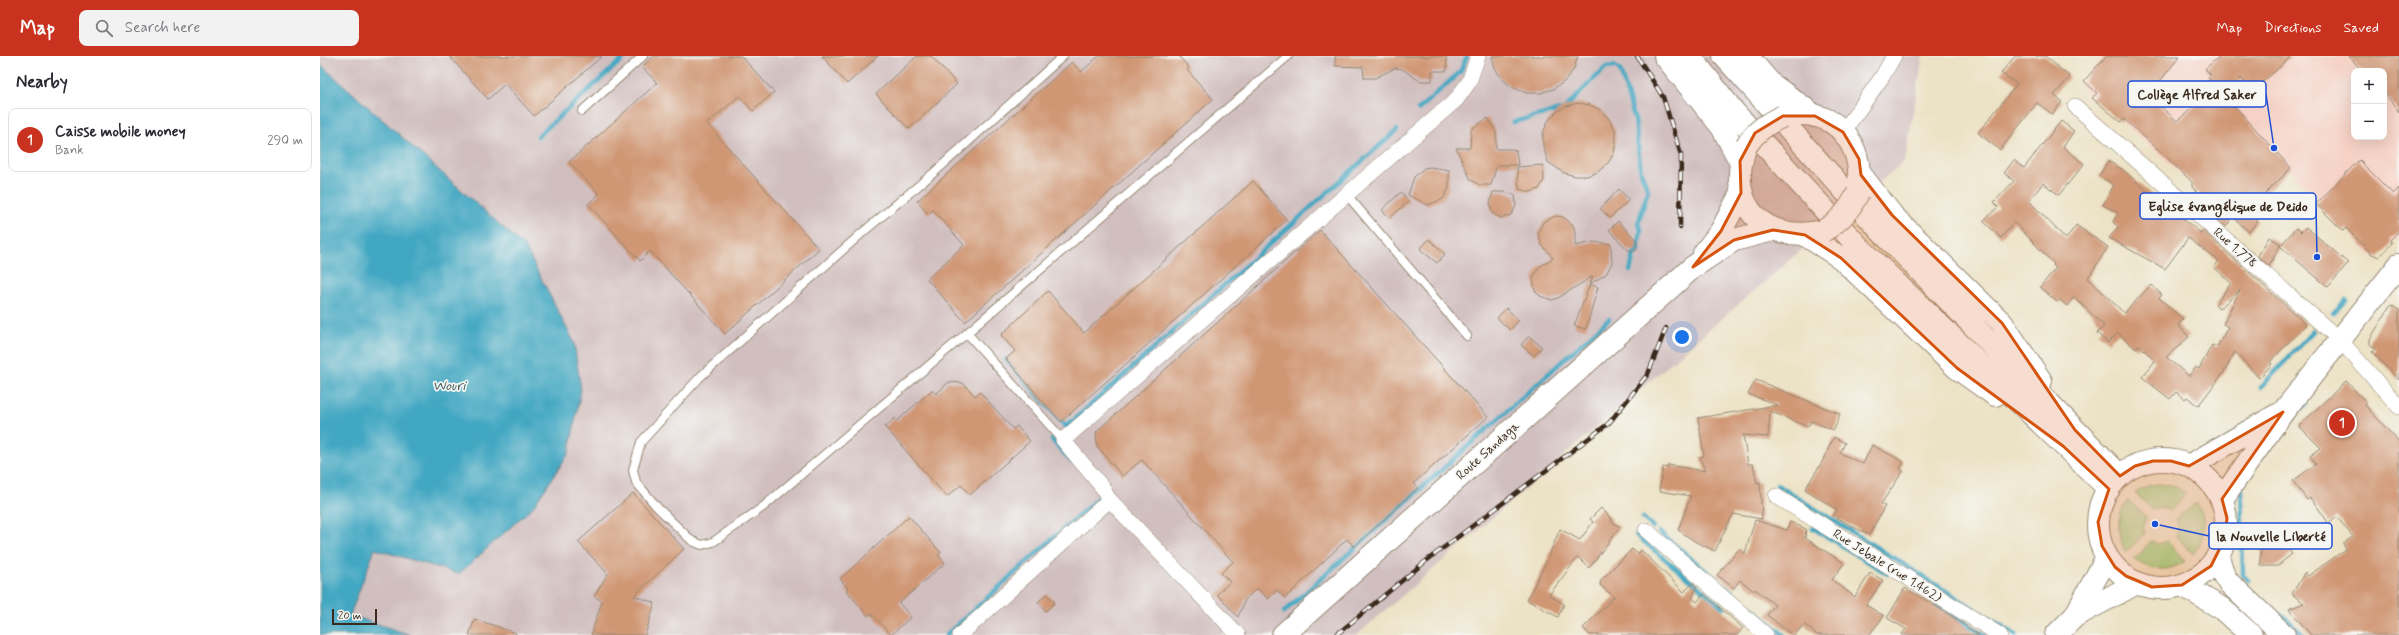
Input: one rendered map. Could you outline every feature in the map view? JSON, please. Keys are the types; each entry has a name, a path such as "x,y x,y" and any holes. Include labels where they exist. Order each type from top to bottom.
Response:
{"main road":[{"path":"1665,56 1743,154"},
{"path":"1690,56 1733,112 1859,247 2069,438 2114,483"},
{"path":"1724,56 1755,93 2069,438"},
{"path":"1747,56 1770,83 1815,116 1830,122 1843,132 1857,154 1860,184 1850,209 1838,222 1814,233 1789,235 1773,230 1753,214 1741,193 1739,177 1743,154 1755,133 1768,123 1783,116 1798,114 1815,116"},
{"path":"1860,184 2002,323 2069,438"},
{"path":"1694,267 1721,231 1741,193"},
{"path":"1694,267 1734,240 1773,230"},
{"path":"1814,233 1957,368 2069,438"},
{"path":"2222,499 2283,412 2341,341 2367,304 2399,265"},
{"name":"Route Sandaga","path":"1283,635 1694,267"},
{"path":"2189,466 2283,412"},
{"path":"2153,461 2171,461 2189,466 2208,480 2222,499 2227,518 2226,531 2218,557 2202,574 2182,585 2159,588 2138,583 2126,576 2107,557 2100,540 2098,522 2103,499 2114,483 2135,466 2153,461"},
{"path":"2056,635 2075,616 2107,557"},
{"path":"2218,557 2224,576 2230,584 2284,635"},
{"path":"2075,616 2138,583"},
{"path":"2182,585 2221,608 2251,635"}],"street":[{"path":"1238,635 1108,498 1103,488 1063,440 1456,100 1469,82 1478,56"},
{"path":"1843,132 1882,77 1894,56"},
{"name":"Rue 1.778","path":"2075,106 2341,341 2399,407"},
{"name":"Rue Jebale (rue 1.462)","path":"1776,496 2000,635"},
{"path":"960,635 1106,504 1108,498"},
{"path":"1646,530 1766,635"}],"lane":[{"path":"582,111 643,56"},
{"path":"1063,56 937,170 856,238 700,376 641,442 633,470 636,482 657,507 692,540 702,545 713,542 763,507 1288,56"},
{"path":"1347,195 1467,336"},
{"path":"967,333 1063,440"}],"highlighted area":[{"path":"1783,116 1815,116 1843,132 1859,159 1861,175 1892,215 2002,323 2075,430 2120,476 2135,466 2153,461 2171,461 2189,466 2283,412 2222,499 2227,518 2225,538 2211,566 2182,585 2152,587 2126,576 2115,567 2102,546 2098,522 2109,489 2063,446 1957,368 1841,258 1805,235 1773,230 1734,240 1693,267 1721,231 1741,193 1740,161 1755,133"}],"shaded area":[{"path":"320,56 1923,56 1905,160 1357,635 411,635 350,616 375,549 459,574 525,247 320,64"},
{"path":"2105,56 2398,56 2399,236 2376,260 2290,169 2237,222 2079,85"}],"green space":[{"path":"2160,484 2176,487 2187,494 2170,511 2161,508 2153,510 2135,493 2150,485"},
{"path":"2128,500 2146,517 2143,526 2145,534 2126,552 2120,539 2119,519"},
{"path":"2196,503 2202,515 2204,528 2200,542 2193,554 2176,536 2179,527 2176,519"},
{"path":"2151,541 2159,544 2167,541 2185,561 2179,565 2166,569 2159,569 2146,566 2134,559"}],"water":[{"name":"Wouri","path":"320,64 525,247 574,342 581,390 569,453 533,507 459,574 375,549 350,615 411,635 320,635"}],"building":[{"path":"449,56 602,56 534,116 505,84 488,99"},
{"path":"654,56 741,56 774,92 753,111 739,96 707,124 819,249 725,334 650,251 640,261 588,204 599,194 569,162 657,83 642,67"},
{"path":"822,56 878,56 847,84"},
{"path":"917,56 931,56 957,84 909,129 876,94"},
{"path":"1099,56 1179,56 1189,68 1187,70 1213,99 965,322 927,279 964,245 933,210 928,214 917,201 1072,62 1081,72"},
{"path":"1335,56 1446,56 1447,71 1432,71 1432,81 1420,81 1402,69 1395,68 1375,78 1364,78 1363,67 1335,66"},
{"path":"1492,56 1578,56 1574,69 1565,81 1553,89 1540,93 1526,93 1512,87 1501,78 1494,66"},
{"path":"2015,56 2045,56 2070,77 2054,95 2062,102 2052,114 2037,103 2000,150 1978,133 2017,84 2001,73"},
{"path":"2106,56 2180,56 2153,90 2156,92 2151,98 2177,121 2216,88 2208,77 2211,75 2205,69 2220,56 2292,56 2255,89 2253,88 2251,90 2241,78 2231,102 2291,168 2247,212 2258,221 2249,232 2233,217 2226,227 2213,216 2218,211 2192,187 2192,182 2124,119 2121,122 2092,98 2097,93 2084,81"},
{"path":"2349,56 2399,56 2399,112 2387,96 2387,68 2359,68"},
{"path":"1578,103 1590,105 1601,110 1609,119 1615,130 1616,141 1614,153 1608,163 1598,172 1587,176 1575,176 1564,173 1548,162 1543,145 1543,133 1548,121 1556,112 1566,106"},
{"path":"1488,118 1496,132 1496,149 1512,149 1516,151 1518,165 1497,165 1491,185 1480,185 1471,180 1456,148 1470,148 1471,129"},
{"path":"2061,121 2074,131 2063,147 2084,164 2059,195 2043,183 2029,201 2066,239 2076,225 2108,247 2088,278 2124,313 2151,285 2162,295 2159,298 2183,319 2178,325 2189,337 2166,357 2189,376 2196,367 2199,369 2212,345 2217,347 2228,327 2223,324 2240,290 2219,309 2215,305 2231,283 2214,267 2219,261 2188,238 2165,269 2109,238 2118,227 2113,222 2118,213 2103,205 2114,185 2099,176 2108,161 2123,170 2162,204 2164,202 2168,206 2170,205 2181,215 2179,216 2201,233 2203,231 2306,324 2270,362 2272,364 2259,378 2235,352 2224,372 2198,406 2187,397 2185,399 2176,392 2170,399 2142,377 2155,361 2139,345 2136,349 2118,333 2108,343 2097,333 2104,326 2074,297 2067,306 2060,300 2057,302 2040,287 2056,268 2053,265 2054,264 2014,222 2001,238 1983,221 1998,207 1994,202 2014,181 2004,173 2014,160 2024,168"},
{"path":"2359,160 2393,194 2399,188 2399,231 2390,240 2392,243 2379,257 2372,254 2346,228 2343,231 2316,204"},
{"path":"1543,165 1544,180 1539,189 1530,192 1519,189 1517,167"},
{"path":"1430,167 1449,170 1449,188 1443,199 1428,205 1408,195 1414,177 1424,168"},
{"path":"1253,181 1287,220 1061,422 1006,359 1015,351 1001,335 1048,291 1084,333"},
{"path":"1619,189 1629,200 1610,218 1600,209"},
{"path":"1401,192 1409,201 1390,218 1382,210"},
{"path":"1493,192 1504,192 1515,195 1516,206 1511,215 1501,218 1492,213 1490,203"},
{"path":"1556,216 1563,217 1573,225 1575,231 1575,246 1593,242 1611,244 1612,263 1606,274 1590,284 1593,276 1558,298 1552,300 1540,296 1535,291 1533,278 1539,267 1553,258 1541,244 1538,232 1544,221"},
{"path":"1618,221 1637,241 1636,251 1628,250 1609,230"},
{"path":"2306,227 2348,263 2328,287 2280,246 2296,228 2301,232"},
{"path":"1320,230 1488,417 1414,483 1418,488 1354,547 1347,539 1285,598 1277,590 1268,599 1257,588 1245,600 1238,617 1217,594 1230,582 1221,573 1233,562 1142,460 1122,476 1097,446 1096,432"},
{"path":"2269,237 2281,244 2269,266 2258,256"},
{"path":"1429,239 1445,254 1437,263 1420,249"},
{"path":"1590,284 1598,287 1586,329 1574,326"},
{"path":"2391,305 2399,310 2399,380 2372,352 2375,349 2370,344 2370,339"},
{"path":"1506,308 1519,320 1510,330 1497,318"},
{"path":"1529,336 1542,347 1534,356 1521,345"},
{"path":"1756,380 1840,414 1834,430 1811,421 1808,427 1770,411 1768,437 1743,435 1748,464 1753,464 1757,483 1760,482 1762,519 1733,514 1715,551 1696,542 1678,530 1691,496 1659,491 1663,467 1668,468 1668,465 1705,471 1700,457 1704,456 1698,418 1778,405 1748,394"},
{"path":"2346,381 2367,403 2365,405 2399,442 2399,635 2311,635 2289,609 2304,603 2292,594 2305,572 2308,576 2346,549 2343,543 2353,537 2337,517 2329,524 2310,498 2307,500 2293,481 2316,464 2310,456 2321,448 2299,426"},
{"path":"949,382 963,383 975,396 980,392 1013,429 1017,426 1030,441 970,495 961,485 947,497 885,427 895,418 897,421 932,390 936,394"},
{"path":"1834,437 1845,443 1840,453 1863,464 1872,445 1904,462 1900,469 1903,471 1881,504 1885,506 1869,535 1833,516 1837,510 1805,489 1822,462"},
{"path":"633,493 684,549 634,596 655,603 645,635 591,635 602,601 594,596 608,574 578,542"},
{"path":"1601,508 1612,519 1611,521 1620,527 1589,568 1578,557 1549,595 1564,604 1558,617 1527,600 1546,562 1560,529 1580,540 1593,522 1590,519"},
{"path":"909,516 941,553 938,555 945,563 899,603 911,617 891,635 871,613 868,616 846,590 848,588 840,579"},
{"path":"1755,520 1787,530 1790,522 1806,529 1805,538 1844,563 1832,580 1855,597 1870,573 1883,580 1866,605 1884,616 1869,635 1817,635 1804,624 1795,635 1792,635 1767,615 1775,605 1755,589 1754,591 1740,580 1734,588 1717,575 1739,549 1745,553"},
{"path":"2260,529 2274,529 2292,554 2277,566 2261,566"},
{"path":"1632,549 1638,554 1641,550 1684,592 1693,583 1697,587 1692,598 1697,602 1704,594 1743,628 1737,635 1590,635 1583,628 1614,597 1600,585 1601,580"},
{"path":"1905,588 1944,611 1979,635 1901,635 1906,629 1887,618"},
{"path":"1047,594 1055,602 1046,611 1038,602"},
{"path":"475,619 516,633 516,635 469,635"}],"waterway":[{"path":"538,136 626,56"},
{"path":"1418,110 1460,72 1467,56"},
{"path":"1566,107 1606,67 1614,66 1620,70 1635,120 1641,172 1648,190 1638,224 1641,229 1638,251 1634,254 1630,271"},
{"path":"1513,122 1560,110"},
{"path":"1006,359 1066,427 1397,130"},
{"path":"2333,313 2346,300"},
{"path":"1284,612 1609,319"},
{"path":"2261,387 2313,331"},
{"path":"2281,432 2306,404"},
{"path":"1052,440 1072,462"},
{"path":"1777,485 2016,635"},
{"path":"2241,486 2243,575 2248,580"},
{"path":"946,635 1101,495 1100,493"},
{"path":"1643,518 1653,527"},
{"path":"1813,528 1888,574"},
{"path":"1659,532 1784,635"},
{"path":"1636,535 1723,607"},
{"path":"1937,605 1985,635"},
{"path":"2282,614 2303,635"}],"railway":[{"path":"1637,56 1663,97 1681,155 1680,227"},
{"path":"1336,635 1426,561 1609,423 1648,374 1666,328"}],"place":[{"name":"Collège Alfred Saker","path":"2274,148"},
{"name":"Eglise évangélique de Deido","path":"2317,257"},
{"name":"Caisse mobile money","path":"2342,423"},
{"name":"la Nouvelle Liberté","path":"2155,524"}]}
